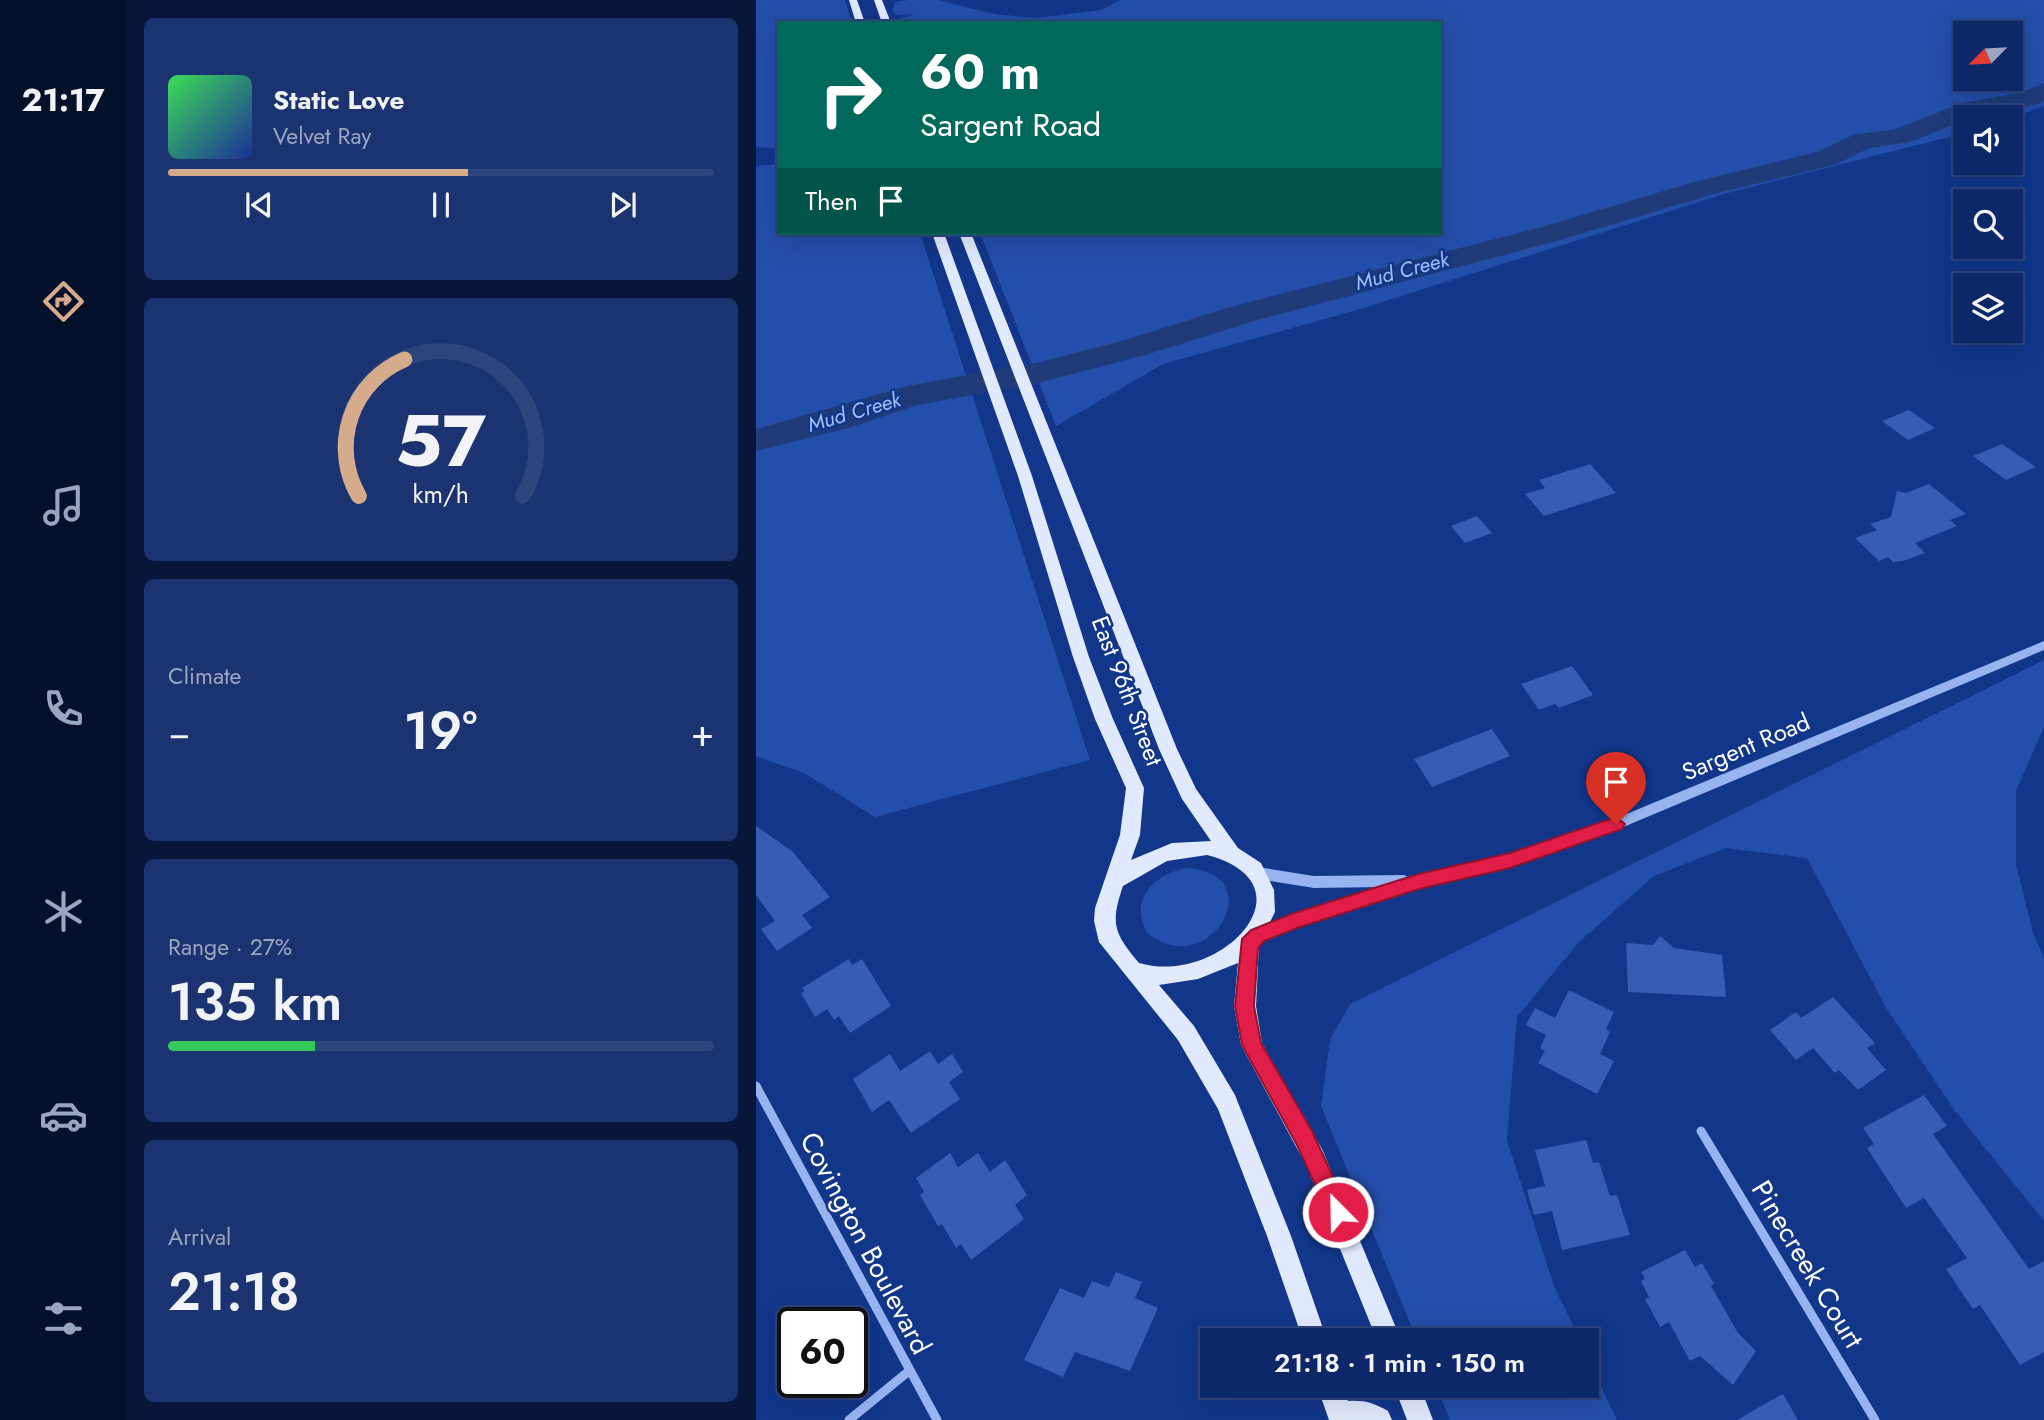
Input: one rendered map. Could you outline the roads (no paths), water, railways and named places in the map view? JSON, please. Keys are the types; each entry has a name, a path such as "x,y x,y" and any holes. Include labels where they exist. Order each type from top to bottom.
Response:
{"main road":[{"path":"853,0 860,21"},
{"path":"878,0 886,21"},
{"name":"East 96th Street","path":"939,235 1007,421 1071,628 1104,719 1135,788 1133,824 1105,908 1106,932 1115,950 1186,1033 1227,1103 1279,1236 1311,1328"},
{"name":"East 96th Street","path":"966,235 1175,766 1189,794 1231,853"},
{"path":"1115,880 1173,851 1206,849 1231,853 1258,873 1266,900 1253,940 1245,1006 1252,1045 1314,1157 1384,1328"},
{"path":"1131,969 1152,977 1169,977 1219,963 1253,940"},
{"path":"1333,1398 1337,1418 1365,1413 1379,1420"},
{"path":"1412,1398 1420,1420"}],"street":[{"name":"Sargent Road","path":"1253,940 1419,881 1510,860 1640,816 2044,645"},
{"name":"Sargent Road","path":"1258,873 1314,883 1419,881"},
{"name":"Covington Boulevard","path":"756,1086 937,1420"},
{"name":"Pinecreek Court","path":"1701,1131 1875,1420"},
{"path":"849,1420 909,1371"}],"waterway":[{"name":"Mud Creek","path":"756,440 832,421 907,397 1042,372 1137,347 1242,314 1546,235 1704,188 1827,158 1863,141 1901,136 1971,109 2027,100 2044,91"}]}
